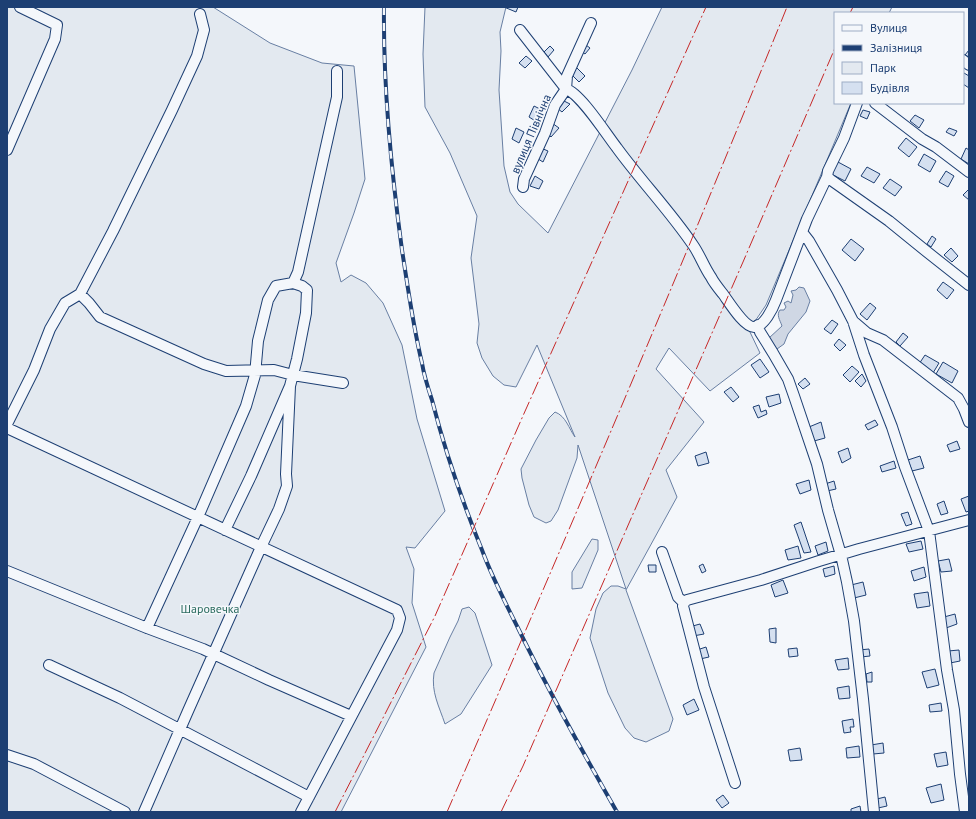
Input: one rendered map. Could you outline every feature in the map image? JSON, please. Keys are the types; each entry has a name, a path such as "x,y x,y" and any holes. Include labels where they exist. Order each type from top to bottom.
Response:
{"street":[{"path":"7,150 55,39 57,25 20,7"},
{"path":"7,424 34,370 50,329 65,303 80,294 169,117 197,56 204,30 200,14"},
{"path":"566,89 567,76 591,23"},
{"path":"520,30 566,89"},
{"path":"293,283 298,272 337,97 337,71"},
{"name":"вулиця Північна","path":"523,187 524,179 545,133 555,105 566,89 570,90 576,94 694,246 711,278 741,319 748,325 754,327 758,326"},
{"path":"857,104 844,138 828,171 828,177 807,219 776,300 768,315 758,326 760,332 774,353 788,379 817,464 828,510 841,554 854,621 874,812"},
{"path":"876,104 969,172"},
{"path":"828,177 889,221 969,285"},
{"path":"802,232 809,241 834,284 853,321 864,355 892,427 929,531 947,670 954,710 965,812"},
{"path":"147,628 198,517 246,406 255,375 258,341 268,300 276,286 293,283 302,286 307,290 306,313 290,386 251,476 225,530"},
{"path":"80,294 100,316 204,364 226,371 274,370 293,375 343,383"},
{"path":"853,321 867,333 883,340 958,398 969,422"},
{"path":"144,812 261,546 279,509 287,486 286,474 290,386"},
{"path":"7,428 397,610 400,618 396,630 301,812"},
{"path":"735,783 704,687 682,606 684,603 687,600 761,580 841,554 969,520"},
{"path":"662,552 678,596 684,603"},
{"path":"7,571 203,649 351,716"},
{"path":"49,665 120,698 309,797"},
{"path":"7,755 34,764 125,812"}],"green space":[{"name":"Шаровечка","path":"7,7 213,7 270,43 322,63 354,66 365,179 336,263 341,282 351,275 366,283 383,303 402,345 417,419 445,511 415,548 406,547 414,569 412,603 426,647 341,812 7,812"},
{"path":"425,7 506,7 500,32 501,51 499,90 504,166 510,192 518,204 548,233 632,70 662,7 892,7 890,12 834,12 834,104 851,104 766,305 749,330 760,353 710,391 669,348 656,369 704,422 666,470 677,497 626,590 673,719 669,731 646,742 634,738 625,728 608,693 590,638 596,609 603,593 611,586 618,586 626,589 578,445 577,458 558,510 551,521 546,523 534,517 529,505 521,469 549,418 555,412 562,416 575,437 537,345 516,387 504,385 493,376 482,358 477,343 479,324 471,258 477,216 450,153 425,107 423,54"},
{"path":"592,539 598,540 598,550 582,588 572,589 572,572"},
{"path":"469,607 475,613 492,665 461,714 445,724 435,693 433,680 434,673 462,609"}],"shaded area":[{"path":"799,287 804,288 810,301 806,312 788,334 784,344 777,349 774,348 769,338 782,326 778,314 780,310 784,310 786,307 784,303 788,301 791,303 793,295 791,291 796,290"}],"building":[{"path":"504,7 518,7 516,12"},
{"path":"586,45 590,48 585,54 581,51"},
{"path":"550,46 554,50 548,57 544,52"},
{"path":"969,50 969,57 965,55"},
{"path":"526,56 532,61 525,68 519,63"},
{"path":"575,66 585,76 579,82 569,72"},
{"path":"964,73 969,76 969,88 964,85"},
{"path":"564,101 570,104 562,112 557,108"},
{"path":"534,106 542,110 537,122 529,117"},
{"path":"863,110 870,112 867,119 860,116"},
{"path":"915,115 924,120 919,128 910,121"},
{"path":"552,123 559,128 551,137 546,132"},
{"path":"516,128 524,132 519,143 512,139"},
{"path":"949,128 957,131 954,136 946,132"},
{"path":"906,138 917,147 909,157 898,148"},
{"path":"541,148 548,151 543,162 535,157"},
{"path":"966,148 969,150 969,164 961,159"},
{"path":"924,154 936,161 930,172 918,165"},
{"path":"838,162 851,169 845,181 831,174"},
{"path":"867,167 880,174 874,183 861,176"},
{"path":"946,171 954,176 948,187 939,182"},
{"path":"535,176 543,181 539,189 530,186"},
{"path":"890,179 902,187 895,196 883,188"},
{"path":"969,189 969,200 963,195"},
{"path":"932,236 936,239 931,247 927,244"},
{"path":"851,239 864,249 855,261 842,250"},
{"path":"951,248 958,256 952,262 944,255"},
{"path":"943,282 954,290 947,299 937,290"},
{"path":"870,303 876,308 867,320 860,314"},
{"path":"832,320 838,324 831,334 824,329"},
{"path":"903,333 908,337 900,346 896,342"},
{"path":"839,339 846,345 840,351 834,345"},
{"path":"925,355 939,363 933,373 919,364"},
{"path":"760,359 769,372 760,378 751,365"},
{"path":"943,362 958,371 952,383 936,374"},
{"path":"852,366 859,372 850,382 843,375"},
{"path":"862,374 866,381 861,387 855,381"},
{"path":"805,378 810,384 803,389 798,384"},
{"path":"731,387 739,397 733,402 724,392"},
{"path":"779,394 781,403 769,407 766,397"},
{"path":"759,405 761,412 766,410 767,414 758,418 753,407"},
{"path":"875,420 878,425 868,430 865,425"},
{"path":"821,422 825,438 814,441 809,427"},
{"path":"957,441 960,449 950,452 947,445"},
{"path":"848,448 851,458 842,463 838,452"},
{"path":"706,452 709,463 698,466 695,456"},
{"path":"920,456 924,468 912,471 908,460"},
{"path":"894,461 896,468 882,472 880,466"},
{"path":"809,480 811,490 800,494 796,484"},
{"path":"834,481 836,489 827,491 825,484"},
{"path":"969,496 969,511 966,512 961,499"},
{"path":"944,501 948,513 941,515 937,504"},
{"path":"908,512 912,524 906,526 901,514"},
{"path":"801,522 811,552 804,553 794,525"},
{"path":"921,541 923,549 909,552 906,544"},
{"path":"826,542 828,551 818,555 815,546"},
{"path":"798,546 801,558 788,560 785,550"},
{"path":"949,559 952,571 941,572 938,561"},
{"path":"703,564 706,571 702,573 699,566"},
{"path":"648,565 656,565 656,572 649,572"},
{"path":"834,566 835,574 825,577 823,569"},
{"path":"924,567 926,577 914,581 911,571"},
{"path":"783,580 788,593 775,597 771,585"},
{"path":"863,582 866,595 854,598 851,585"},
{"path":"928,592 930,606 917,608 914,594"},
{"path":"955,614 957,624 946,628 944,617"},
{"path":"700,624 704,634 693,636 689,627"},
{"path":"776,628 776,643 770,642 769,629"},
{"path":"706,647 709,657 700,659 697,650"},
{"path":"797,648 798,656 789,657 788,649"},
{"path":"869,649 870,656 861,657 859,650"},
{"path":"959,650 960,661 950,663 948,651"},
{"path":"848,658 849,669 838,670 835,660"},
{"path":"935,669 939,685 927,688 922,672"},
{"path":"872,672 872,682 867,682 866,674"},
{"path":"849,686 850,698 839,699 837,688"},
{"path":"694,699 699,710 687,715 683,705"},
{"path":"941,703 942,711 930,712 929,705"},
{"path":"853,719 854,727 850,727 851,732 844,733 842,721"},
{"path":"883,743 884,753 873,754 871,745"},
{"path":"859,746 860,757 847,758 846,748"},
{"path":"800,748 802,760 790,761 788,750"},
{"path":"946,752 948,765 937,767 934,754"},
{"path":"941,784 944,800 931,803 926,788"},
{"path":"723,795 729,803 722,808 716,800"},
{"path":"885,797 887,806 878,808 877,799"},
{"path":"860,806 861,812 851,812 851,809"}],"railway":[{"path":"384,7 388,128 402,250 413,321 424,373 442,438 454,476 486,560 499,589 553,697 617,812"}],"power":[{"path":"335,812 435,616 706,7"},
{"path":"447,812 620,411 787,7"},
{"path":"850,12 853,7"},
{"path":"501,812 523,766 834,50"}]}
